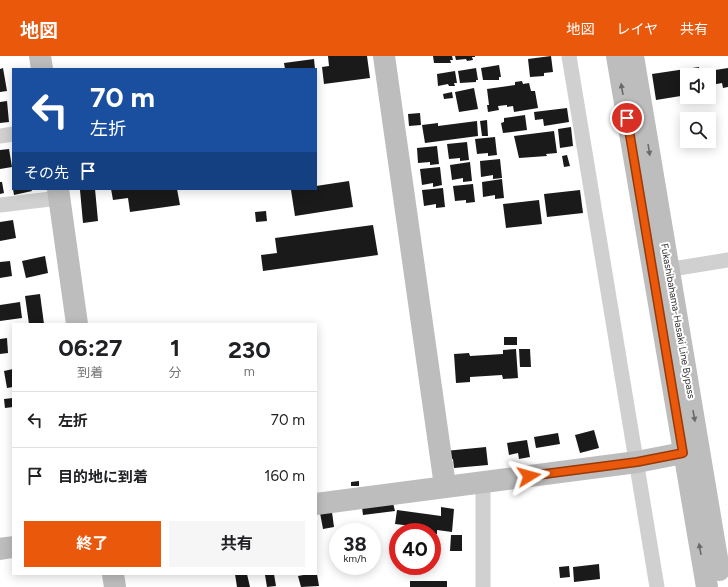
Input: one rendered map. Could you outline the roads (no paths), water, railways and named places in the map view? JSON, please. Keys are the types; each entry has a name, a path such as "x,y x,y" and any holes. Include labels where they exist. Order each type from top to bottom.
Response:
{"main road":[{"path":"40,56 42,68"},
{"path":"384,56 445,486"},
{"name":"Fukashibahama-Hasaki Line Bypass","path":"617,56 661,271 722,587"},
{"name":"Fukashibahama-Hasaki Line Bypass","path":"633,56 683,453 707,587"},
{"path":"58,194 77,323"},
{"path":"317,504 637,462 683,453"},
{"path":"0,549 12,547"},
{"path":"113,575 115,587"}],"street":[{"path":"569,56 657,587"},
{"path":"0,136 12,134"},
{"path":"0,205 58,194"},
{"path":"661,271 728,260"},
{"path":"483,482 483,587"}]}
